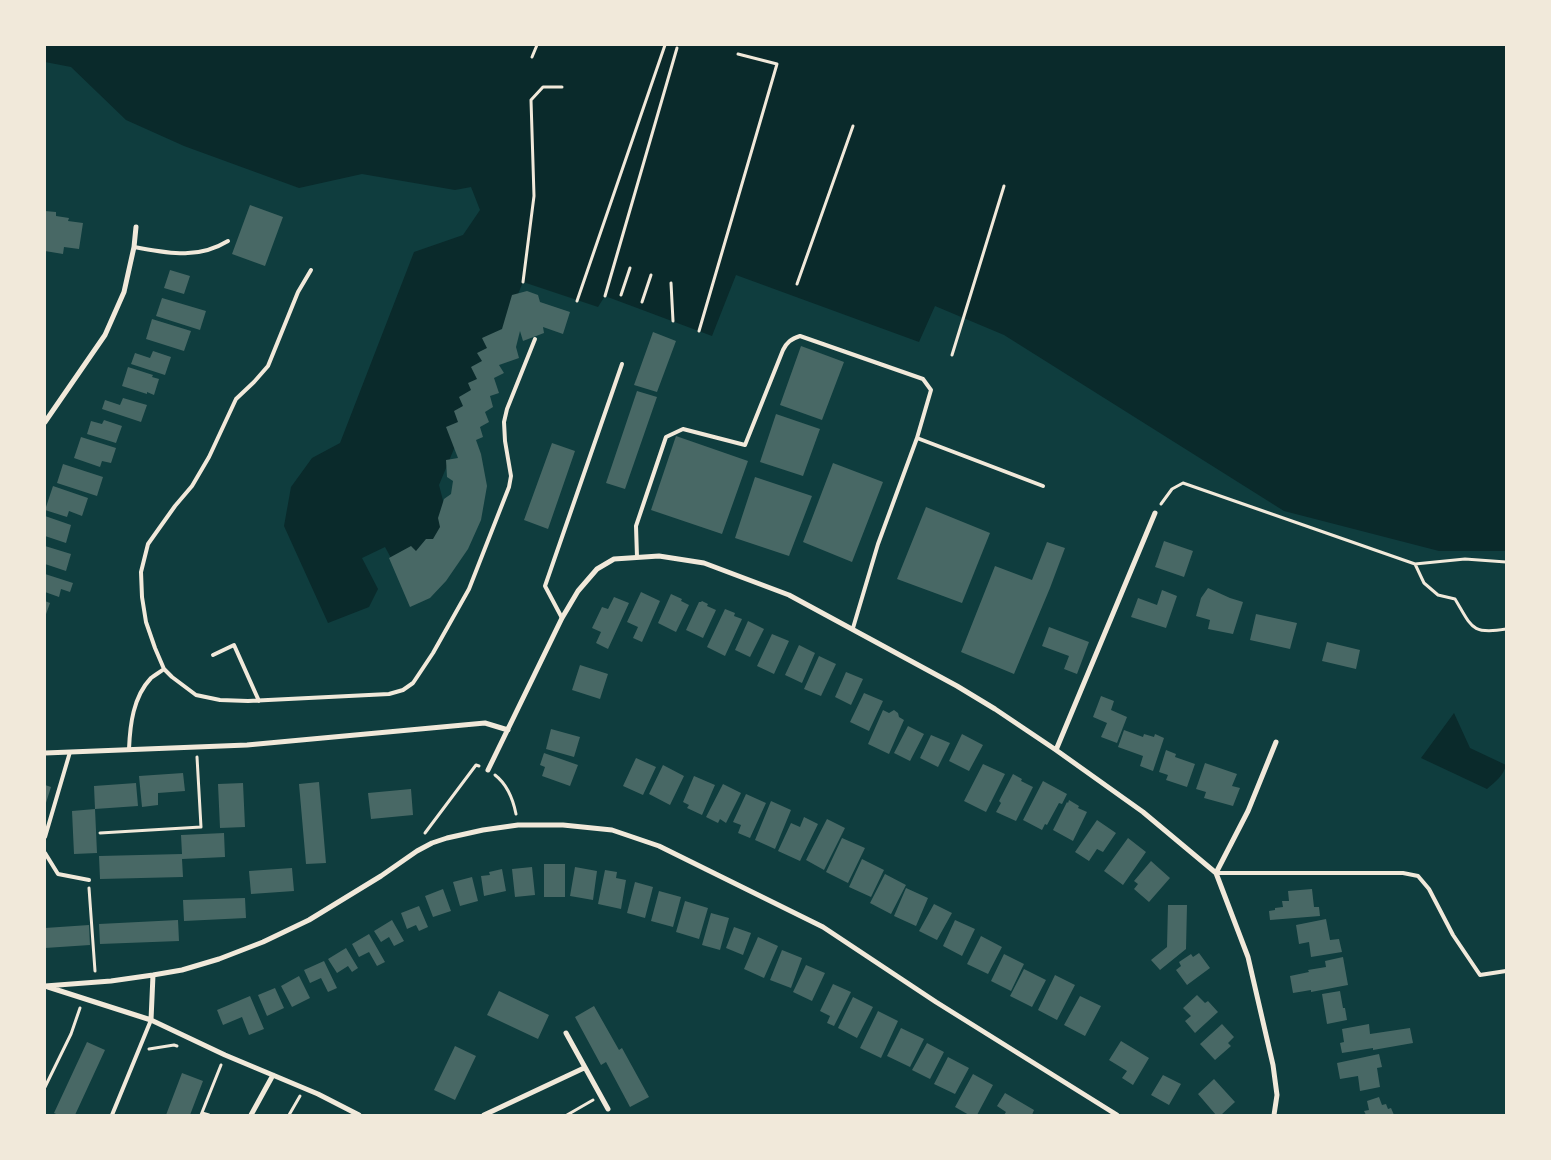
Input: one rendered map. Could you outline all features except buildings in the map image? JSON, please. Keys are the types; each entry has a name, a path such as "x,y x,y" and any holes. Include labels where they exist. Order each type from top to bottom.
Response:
{"street":[{"path":"45,422 105,335 124,292 134,247 136,227"},
{"path":"1056,750 1155,513"},
{"path":"488,770 562,618 578,591 597,569 614,559 659,556 704,563 789,595 958,686 1056,750 1143,812 1216,873 1250,966 1273,1065 1277,1095 1274,1115"},
{"path":"45,753 247,745 485,723 508,730"},
{"path":"1216,873 1248,811 1276,742"},
{"path":"45,986 153,975 182,970 219,959 263,942 309,920 424,847 447,838 518,825 563,825 612,830 659,846 823,927 936,1002 1117,1115"},
{"path":"151,1020 153,975"},
{"path":"45,986 151,1020 225,1055 305,1088 359,1115"},
{"path":"566,1033 608,1109"},
{"path":"484,1115 584,1068"},
{"path":"251,1115 272,1075"}],"lane":[{"path":"134,247 186,254 204,252 218,247 228,240"},
{"path":"312,270 298,292 268,366 236,399 209,457 192,486 148,544 141,572 146,622 164,669 196,695 220,700 259,701 389,694 403,690 413,682 433,653 469,589 509,487 511,476 504,422 507,409 536,339"},
{"path":"637,557 636,526 666,437 683,429 745,445 787,342 800,336 923,379 931,390 917,438 878,544 853,628"},
{"path":"562,618 545,586 622,364"},
{"path":"917,438 1043,486"},
{"path":"213,655 234,645 259,701"},
{"path":"129,749 130,733 139,695 151,678 164,669"},
{"path":"45,837 70,752"},
{"path":"45,853 58,874 89,880"},
{"path":"1216,873 1403,873 1418,876 1430,889 1453,935 1480,975 1506,970"},
{"path":"112,1115 151,1020"}],"path":[{"path":"532,57 537,45"},
{"path":"577,302 665,45"},
{"path":"605,296 678,48"},
{"path":"699,331 777,64 738,54"},
{"path":"523,282 534,196 531,100 543,87 562,87"},
{"path":"797,284 853,126"},
{"path":"952,355 1004,186"},
{"path":"621,295 630,268"},
{"path":"642,302 651,275"},
{"path":"671,283 673,321"},
{"path":"1155,513 1172,489 1183,483 1415,564 1466,559 1506,562"},
{"path":"1415,564 1424,583 1438,595 1455,599 1471,626 1480,631 1506,629"},
{"path":"100,833 201,827 196,747"},
{"path":"419,837 426,832 476,765 488,770 503,781 514,802 518,825"},
{"path":"89,880 96,982"},
{"path":"45,1087 71,1034 84,998"},
{"path":"210,1115 201,1114 225,1055"},
{"path":"289,1115 305,1088"},
{"path":"567,1115 600,1096"}],"water":[{"path":"45,45 1506,45 1506,551 1439,551 1284,511 1004,335 935,306 919,342 736,275 712,336 605,296 598,307 523,282 439,485 447,516 436,556 402,578 385,547 362,558 378,589 369,607 328,623 284,526 291,487 312,458 340,443 414,252 463,235 480,210 471,187 455,190 362,174 299,188 184,146 126,120 71,67 45,62"},
{"path":"1454,713 1470,748 1506,765 1501,775 1487,789 1421,758"}]}
